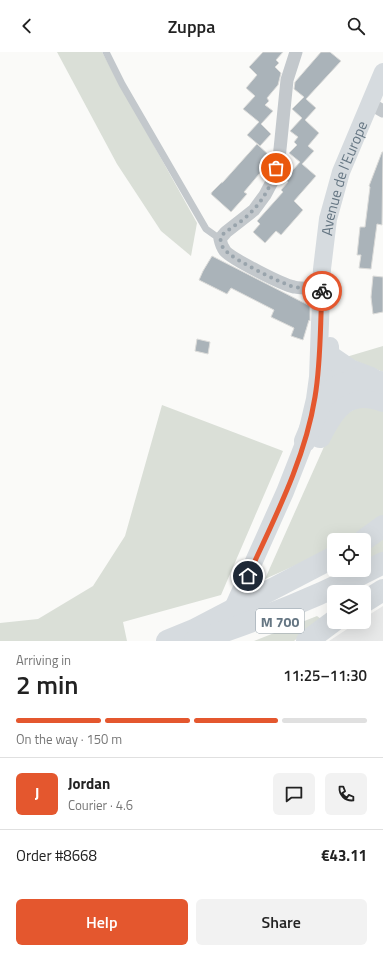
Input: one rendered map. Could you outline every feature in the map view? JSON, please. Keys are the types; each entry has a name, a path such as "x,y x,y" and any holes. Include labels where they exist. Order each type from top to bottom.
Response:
{"highway":[{"path":"331,357 350,370 379,381"},
{"path":"312,439 323,398 330,391 351,380 366,378 379,381"},
{"path":"312,439 340,406 347,401 362,397 383,401"},
{"path":"371,535 383,526"},
{"path":"167,641 194,630 327,561"},
{"name":"M 700","path":"195,641 286,609 338,586 383,563"},
{"path":"360,585 383,573"},
{"path":"371,598 383,590"},
{"name":"M 700","path":"224,641 294,616 327,601"},
{"path":"307,641 327,626"}],"street":[{"path":"296,52 287,80 279,159 274,178 265,195 254,210 226,232 220,239 221,245 230,255 276,280 298,288 322,288"},
{"name":"Avenue de l'Europe","path":"228,641 272,545 312,439 318,377 324,242 341,172 376,107 383,72"},
{"name":"Avenue de l'Europe","path":"322,288 328,322 331,357 330,391"},
{"name":"Avenue de l'Europe","path":"218,641 288,486 312,439"}],"lane":[{"path":"106,52 122,84 206,229 220,239"}],"shaded area":[{"path":"57,52 102,52 197,223 191,256 161,231 117,164"},
{"path":"383,346 383,372 346,357"},
{"path":"162,405 283,451 221,595 123,622 127,641 0,641 0,623 38,619 93,586 125,536"},
{"path":"361,405 383,410 383,517 362,533 327,533 327,551 265,579 331,431 345,415"},
{"path":"383,534 383,557 371,563 371,543"},
{"path":"383,606 383,641 329,641 347,629 371,629 371,614"},
{"path":"317,616 321,619 294,641 254,641"}],"building":[{"path":"263,52 283,52 276,60 279,63 275,67 281,73 278,85 267,98 269,101 265,105 273,111 261,124 271,134 260,146 247,135 259,122 243,109 255,96 246,88 257,75 249,67"},
{"path":"321,52 330,52 341,61 306,99 316,108 305,120 319,133 308,146 314,151 302,164 316,176 294,201 303,210 281,235 276,231 265,243 253,232 260,224 257,221 283,192 281,190 288,182 285,179 300,162 289,153 297,145 294,142 298,137 290,131 302,118 292,109 304,97 294,89 295,82"},
{"path":"257,144 270,156 263,165 265,167 244,192 247,194 231,212 211,194"},
{"path":"382,152 382,225 377,224 371,269 359,268 361,255 357,255 360,227 365,227 369,186"},
{"path":"212,256 310,306 310,321 309,320 303,340 291,336 294,328 271,317 274,310 231,288 227,294 199,280"},
{"path":"373,276 383,277 383,312 373,314 371,297"},
{"path":"197,339 210,342 208,354 195,351"}],"way so far":[{"path":"276,168 274,178 265,195 254,210 222,235 220,239 221,245 230,255 276,280 292,286 303,288 322,288 322,291"}],"route":[{"path":"248,576 285,492 305,441 315,399 318,377 322,291"}]}
